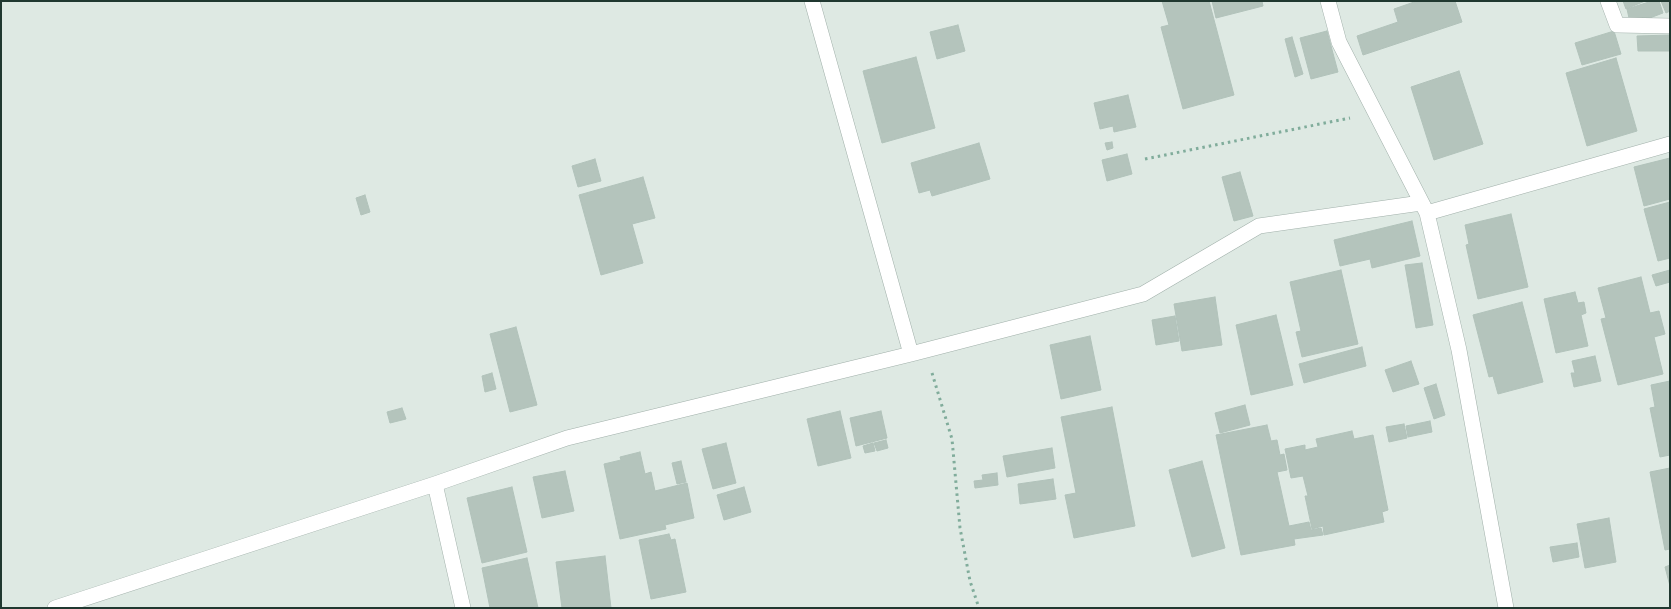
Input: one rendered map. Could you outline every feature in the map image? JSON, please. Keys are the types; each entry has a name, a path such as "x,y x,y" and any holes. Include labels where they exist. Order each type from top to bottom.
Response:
{"street":[{"path":"812,1 911,354"},
{"path":"1328,1 1339,42 1424,208 1459,350 1506,608"},
{"path":"1608,1 1617,25 1670,26"},
{"path":"55,608 435,484 567,438 926,351 1143,294 1259,226 1424,208 1670,144"},
{"path":"435,484 463,608"}],"path":[{"path":"1145,159 1375,113"},
{"path":"926,351 952,439 960,528 970,581 979,608"}],"building":[{"path":"1162,1 1209,1 1234,95 1183,109 1161,27 1169,25"},
{"path":"1212,1 1262,1 1263,6 1216,18"},
{"path":"1417,1 1455,1 1462,22 1363,55 1357,36 1398,22 1394,9"},
{"path":"1623,1 1645,1 1626,9"},
{"path":"1652,1 1659,1 1663,13 1647,19 1629,18 1627,9"},
{"path":"1661,1 1670,1 1670,11 1666,13"},
{"path":"958,25 965,51 937,59 930,32"},
{"path":"1327,31 1338,72 1311,79 1300,38"},
{"path":"1614,31 1621,54 1582,65 1575,43"},
{"path":"1670,35 1670,51 1638,51 1637,36"},
{"path":"1292,37 1303,74 1295,77 1285,39"},
{"path":"916,57 935,128 882,143 863,71"},
{"path":"1616,58 1637,131 1587,146 1566,73"},
{"path":"1459,71 1483,144 1434,160 1411,87"},
{"path":"1128,95 1136,127 1114,132 1113,126 1100,129 1094,103"},
{"path":"1112,142 1113,148 1107,150 1105,143"},
{"path":"979,143 990,179 932,196 930,190 919,193 911,163"},
{"path":"1127,154 1132,174 1107,181 1102,160"},
{"path":"1670,158 1670,199 1644,206 1634,167"},
{"path":"595,159 601,181 578,187 572,166"},
{"path":"1240,172 1253,216 1234,221 1222,177"},
{"path":"643,177 655,218 632,224 643,263 601,275 579,195"},
{"path":"365,195 370,212 361,215 356,198"},
{"path":"1670,202 1670,258 1658,261 1644,209"},
{"path":"1511,214 1528,287 1478,299 1466,245 1469,244 1465,225"},
{"path":"1412,221 1420,256 1372,268 1370,259 1340,266 1334,240"},
{"path":"1422,263 1433,325 1416,328 1405,265"},
{"path":"1341,270 1358,344 1302,357 1296,332 1301,331 1290,282"},
{"path":"1670,270 1670,282 1656,286 1652,275"},
{"path":"1641,277 1650,313 1659,311 1665,334 1654,337 1663,374 1618,385 1601,319 1606,318 1598,288"},
{"path":"1575,292 1578,303 1584,302 1586,313 1581,315 1588,346 1556,353 1544,299"},
{"path":"1215,297 1222,345 1182,351 1174,304"},
{"path":"1522,302 1543,382 1498,394 1493,376 1489,377 1473,315"},
{"path":"1276,315 1293,385 1251,395 1236,325"},
{"path":"1175,316 1179,341 1156,345 1152,320"},
{"path":"516,327 537,405 510,412 490,334"},
{"path":"1090,336 1101,390 1061,399 1050,345"},
{"path":"1362,347 1366,366 1304,383 1299,364"},
{"path":"1595,356 1601,381 1574,387 1571,373 1575,373 1572,361"},
{"path":"1411,361 1419,384 1393,392 1385,370"},
{"path":"492,373 496,389 485,392 482,376"},
{"path":"1670,381 1670,455 1660,457 1650,408 1655,407 1651,385"},
{"path":"1436,384 1445,415 1434,419 1424,388"},
{"path":"1245,405 1250,425 1220,433 1215,413"},
{"path":"1112,407 1135,526 1074,538 1065,495 1076,493 1061,417"},
{"path":"402,408 406,419 390,423 387,412"},
{"path":"840,411 851,458 818,466 807,419"},
{"path":"881,411 887,438 856,446 850,418"},
{"path":"1430,421 1432,432 1408,437 1406,426"},
{"path":"1404,424 1407,438 1389,442 1386,427"},
{"path":"1267,425 1271,441 1277,440 1280,455 1284,454 1287,470 1277,472 1289,526 1309,522 1311,530 1321,528 1323,535 1294,539 1295,545 1241,555 1216,435"},
{"path":"1352,431 1354,439 1373,435 1388,510 1382,512 1384,522 1324,535 1323,526 1312,529 1305,496 1308,496 1303,476 1291,478 1285,449 1305,445 1305,450 1318,447 1316,439"},
{"path":"886,440 888,448 877,451 874,443"},
{"path":"726,443 736,483 713,489 702,449"},
{"path":"873,443 875,451 865,453 863,446"},
{"path":"1052,448 1055,468 1007,477 1003,456"},
{"path":"640,452 645,474 651,472 655,491 687,483 694,518 665,525 666,529 620,539 604,464 621,460 620,457"},
{"path":"681,461 686,482 677,484 672,463"},
{"path":"1202,461 1225,548 1192,557 1169,470"},
{"path":"1670,468 1670,549 1665,550 1650,472"},
{"path":"565,471 574,511 542,518 533,477"},
{"path":"997,473 998,485 975,488 974,481 983,480 982,475"},
{"path":"1053,479 1056,499 1020,504 1018,484"},
{"path":"512,487 527,552 482,563 467,498"},
{"path":"744,487 751,512 724,520 717,495"},
{"path":"1609,518 1616,562 1585,568 1577,524"},
{"path":"669,534 671,540 675,539 686,592 651,599 639,540"},
{"path":"1577,543 1579,557 1553,562 1550,547"},
{"path":"605,556 611,608 562,608 556,562"},
{"path":"527,558 538,608 490,608 482,568"},
{"path":"1670,565 1670,586 1665,567"}]}
